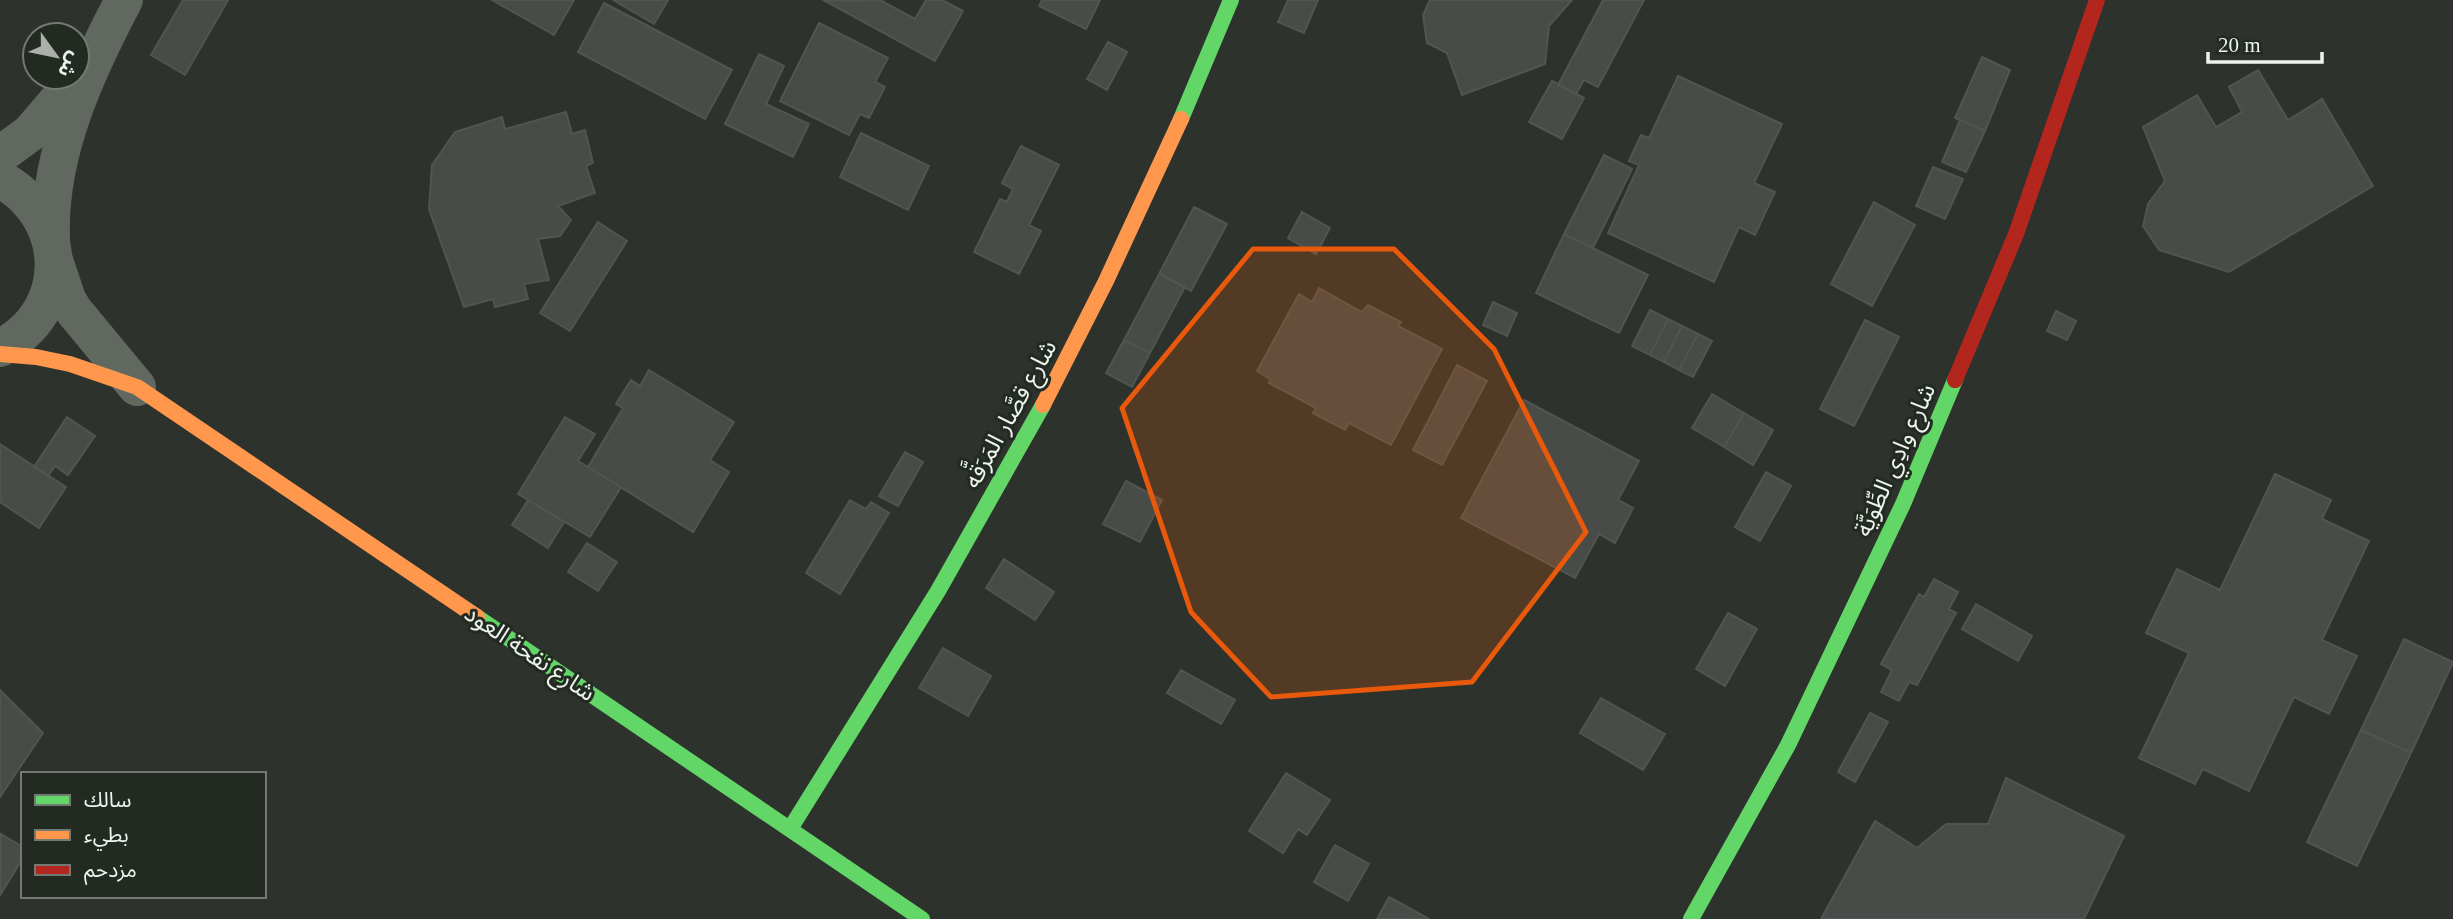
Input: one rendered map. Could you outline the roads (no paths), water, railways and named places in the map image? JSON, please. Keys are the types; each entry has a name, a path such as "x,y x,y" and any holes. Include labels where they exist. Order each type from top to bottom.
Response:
{"street":[{"path":"91,63 124,0"},
{"name":"شارع قصَّار المَرَقَّه","path":"790,829 901,652 1021,446 1111,274 1185,112 1231,0"},
{"name":"شارع وادِي الطِّوَيَّة","path":"1690,919 1788,745 1903,504 2016,234 2097,0"},
{"path":"0,155 30,133 67,91"},
{"path":"0,348 25,331 42,309 52,284 50,207 57,171 82,91"},
{"path":"0,179 15,187 41,215 52,248"},
{"name":"شارع نفحة العود","path":"52,248 67,299 74,312 137,387"},
{"name":"شارع نفحة العود","path":"0,354 31,354 59,359 137,387 922,919"}]}
